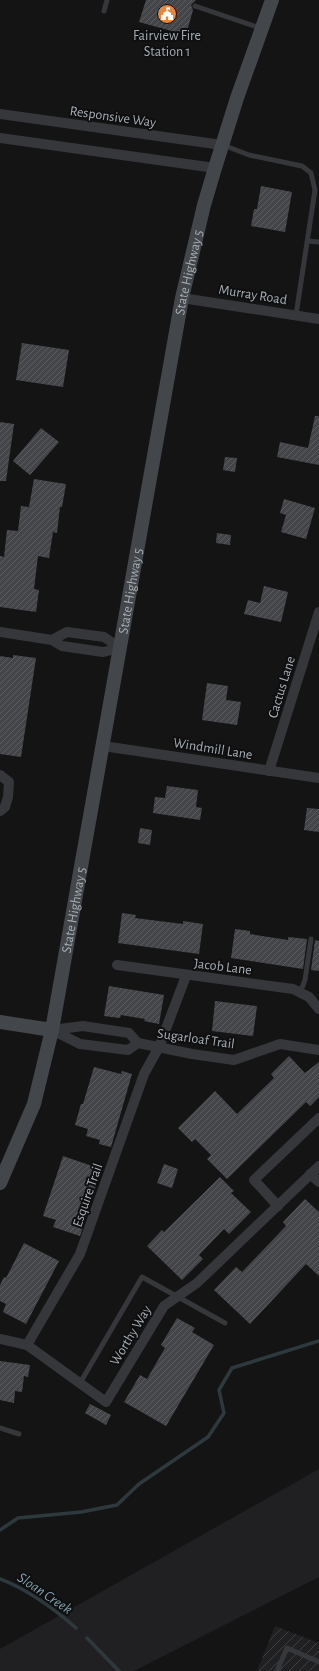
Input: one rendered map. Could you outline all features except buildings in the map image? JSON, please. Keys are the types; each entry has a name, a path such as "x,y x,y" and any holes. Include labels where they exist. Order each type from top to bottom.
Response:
{"main road":[{"name":"State Highway 5","path":"0,1183 34,1104 52,1030 182,298 204,205 215,168 272,0"},
{"path":"0,1022 52,1030"}],"street":[{"name":"Responsive Way","path":"0,114 222,145"},
{"path":"0,138 215,168"},
{"name":"Murray Road","path":"182,298 319,319"},
{"name":"Cactus Lane","path":"269,771 319,612"},
{"path":"0,632 52,640 62,646 102,652 120,648"},
{"path":"52,640 66,632 104,636 120,648"},
{"name":"Windmill Lane","path":"103,746 319,778"},
{"path":"0,775 9,782 8,797 5,807 0,811"},
{"name":"Jacob Lane","path":"117,965 186,976 293,989 309,997 319,1009"},
{"name":"Esquire Trail","path":"27,1345 80,1254 144,1074 159,1048 186,976"},
{"name":"Sugarloaf Trail","path":"52,1030 84,1026 130,1033 138,1043 159,1048 234,1060 280,1044 319,1050"},
{"name":"Sugarloaf Trail","path":"52,1030 80,1044 128,1050 138,1043"},
{"path":"278,1206 254,1180 319,1118"},
{"name":"Worthy Way","path":"0,1339 27,1345 106,1402 164,1306 197,1284 319,1166"},
{"path":"310,1174 319,1182"}],"lane":[{"path":"104,11 107,0"},
{"path":"194,6 261,29"},
{"path":"222,145 248,155 302,166 311,173 315,190 296,315"},
{"path":"308,241 319,242"},
{"path":"300,993 305,980 311,939"},
{"path":"80,1383 142,1277 225,1323"},
{"path":"0,1428 19,1434"},
{"path":"277,1671 287,1648 319,1662"}],"shaded area":[{"path":"319,1469 319,1577 134,1671 0,1671 0,1649"},
{"path":"275,1626 319,1643 319,1671 257,1671"}],"waterway":[{"path":"0,1530 18,1518 81,1512 117,1505 139,1484 208,1437 224,1413 219,1390 232,1368 319,1341"},
{"name":"Sloan Creek","path":"0,1579 21,1588 40,1600 76,1628"},
{"name":"Sloan Creek","path":"87,1638 119,1671"}],"place":[{"name":"Fairview Fire Station 1","path":"167,14"}]}
